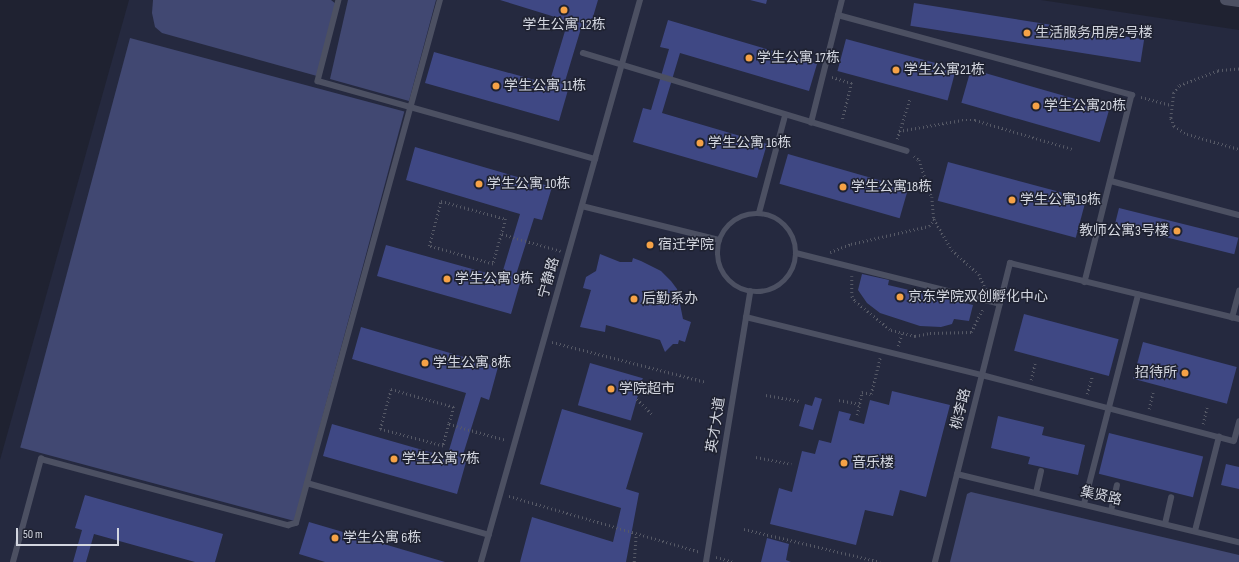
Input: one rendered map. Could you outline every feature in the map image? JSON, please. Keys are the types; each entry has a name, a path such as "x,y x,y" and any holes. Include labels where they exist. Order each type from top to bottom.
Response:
{"street":[{"path":"1225,0 1239,2"}],"lane":[{"path":"340,0 318,81 595,159"},
{"path":"13,562 41,459 288,525 296,524 440,0"},
{"name":"宁静路","path":"481,562 640,0"},
{"path":"811,123 842,0"},
{"path":"838,16 1132,95 1085,282 1239,319"},
{"path":"583,53 785,116 907,151"},
{"path":"759,213 785,116"},
{"path":"1110,181 1239,215"},
{"path":"582,206 719,240"},
{"path":"759,213 775,218 785,225 792,235 796,253 792,271 784,282 774,289 750,292 737,287 726,279 719,267 716,254 719,240 725,228 736,219 759,213"},
{"path":"796,253 1000,304"},
{"name":"桃李路","path":"936,562 1010,263 1085,282"},
{"path":"1232,318 1239,291"},
{"name":"英才大道","path":"706,562 750,292"},
{"path":"1084,504 1138,295"},
{"path":"746,317 982,375 1237,442 1239,422"},
{"path":"1196,531 1219,437"},
{"path":"1036,493 1041,472"},
{"name":"集贤路","path":"958,474 1239,542"},
{"path":"307,482 489,535"},
{"path":"1110,511 1117,486"},
{"path":"1165,524 1171,498"}],"path":[{"path":"1239,69 1218,71 1179,86 1174,94 1171,106 1171,118 1174,126 1187,134 1239,149"},
{"path":"823,75 852,83 840,132"},
{"path":"1132,95 1171,106"},
{"path":"895,147 910,98"},
{"path":"900,131 962,120 975,120 1072,149"},
{"path":"852,267 852,296 855,301 891,330 915,336 930,333 971,332 986,301 987,291 978,274 952,250 934,219 932,197 919,160 907,151"},
{"path":"441,201 506,219 502,234 494,264 429,246 441,201"},
{"path":"820,259 834,250 851,244 929,226 934,219"},
{"path":"502,234 568,253"},
{"path":"544,340 706,382"},
{"path":"857,415 862,392 871,394 882,350"},
{"path":"1029,387 1035,363"},
{"path":"1085,402 1092,377"},
{"path":"390,389 454,407 449,424 443,446 380,428 390,389"},
{"path":"1146,418 1153,392"},
{"path":"766,395 799,402"},
{"path":"637,399 654,416"},
{"path":"839,400 860,404"},
{"path":"1201,432 1207,407"},
{"path":"449,424 515,443"},
{"path":"756,457 791,464"},
{"path":"500,494 733,562"},
{"path":"744,529 880,562"},
{"path":"634,562 636,534"}],"shaded area":[{"name":"宿迁学院","path":"129,0 1041,0 1239,30 1239,562 0,562 0,460"},
{"path":"153,0 331,0 336,4 317,76 162,33 155,27 152,13"},
{"path":"348,0 436,0 409,101 330,79"},
{"path":"130,38 404,112 295,521 20,448"},
{"path":"971,492 1239,555 1239,562 950,562 967,494"}],"building":[{"name":"学生公寓 11栋","path":"500,0 598,0 590,27 582,25 563,88 568,90 559,121 425,83 434,52 549,84 568,21"},
{"path":"750,0 767,0 766,4"},
{"name":"生活服务用房2号楼","path":"914,3 1144,39 1141,62 910,26"},
{"path":"668,20 817,64 809,91 680,53 662,113 767,144 757,178 633,142 643,108 651,110 669,49 660,47"},
{"name":"学生公寓21栋","path":"846,39 956,69 948,100 837,71"},
{"name":"学生公寓20栋","path":"971,69 1109,109 1100,142 961,103"},
{"path":"415,147 552,187 542,220 534,218 514,281 520,283 511,314 377,276 386,245 501,277 520,214 406,180"},
{"name":"学生公寓18栋","path":"788,154 908,188 900,218 779,184"},
{"name":"学生公寓19栋","path":"948,162 1086,199 1076,238 938,201"},
{"name":"教师公寓3号楼","path":"1119,208 1238,238 1234,254 1115,224"},
{"name":"后勤系办","path":"600,254 620,262 632,262 633,258 641,261 661,271 671,281 677,289 683,319 691,322 685,342 679,340 678,344 673,344 665,352 660,340 606,325 605,332 580,327 591,290 583,288 586,277 596,271"},
{"name":"京东学院双创孵化中心","path":"862,274 889,280 888,285 973,305 969,321 954,319 952,324 941,327 920,326 880,313 867,303 858,290"},
{"path":"1024,314 1119,339 1109,376 1014,351"},
{"path":"361,327 498,367 489,400 481,397 461,461 466,462 457,494 323,456 332,424 447,457 466,393 352,359"},
{"name":"招待所","path":"1143,342 1237,367 1227,404 1133,379"},
{"name":"学院超市","path":"590,363 643,378 631,420 578,405"},
{"path":"892,391 950,405 926,497 900,490 893,516 865,510 856,545 770,524 779,488 792,492 802,451 815,454 819,440 831,443 839,411 851,414 849,420 864,424 870,400 889,405"},
{"path":"815,397 822,399 813,430 799,426 805,404 812,406"},
{"path":"562,409 643,433 626,489 639,493 626,562 520,562 532,517 613,542 621,508 540,484"},
{"path":"998,416 1044,427 1042,435 1085,445 1078,475 1028,464 1030,457 991,448"},
{"path":"1109,433 1203,456 1193,497 1099,474"},
{"path":"1226,464 1239,467 1239,489 1221,485"},
{"path":"85,495 223,534 215,562 195,562 94,534 86,562 73,562 82,530 75,528"},
{"name":"学生公寓 6栋","path":"309,522 445,562 325,562 299,554"},
{"path":"767,538 789,544 786,560 791,562 761,562"}],"place":[{"name":"学生公寓 12栋","path":"564,10"},
{"name":"生活服务用房2号楼","path":"1027,33"},
{"name":"学生公寓 17栋","path":"749,58"},
{"name":"学生公寓21栋","path":"896,70"},
{"name":"学生公寓 11栋","path":"496,86"},
{"name":"学生公寓20栋","path":"1036,106"},
{"name":"学生公寓 16栋","path":"700,143"},
{"name":"学生公寓 10栋","path":"479,184"},
{"name":"学生公寓18栋","path":"843,187"},
{"name":"学生公寓19栋","path":"1012,200"},
{"name":"教师公寓3号楼","path":"1177,231"},
{"name":"宿迁学院","path":"650,245"},
{"name":"学生公寓 9栋","path":"447,279"},
{"name":"京东学院双创孵化中心","path":"900,297"},
{"name":"后勤系办","path":"634,299"},
{"name":"学生公寓 8栋","path":"425,363"},
{"name":"招待所","path":"1185,373"},
{"name":"学院超市","path":"611,389"},
{"name":"学生公寓 7栋","path":"394,459"},
{"name":"音乐楼","path":"844,463"},
{"name":"学生公寓 6栋","path":"335,538"}]}
